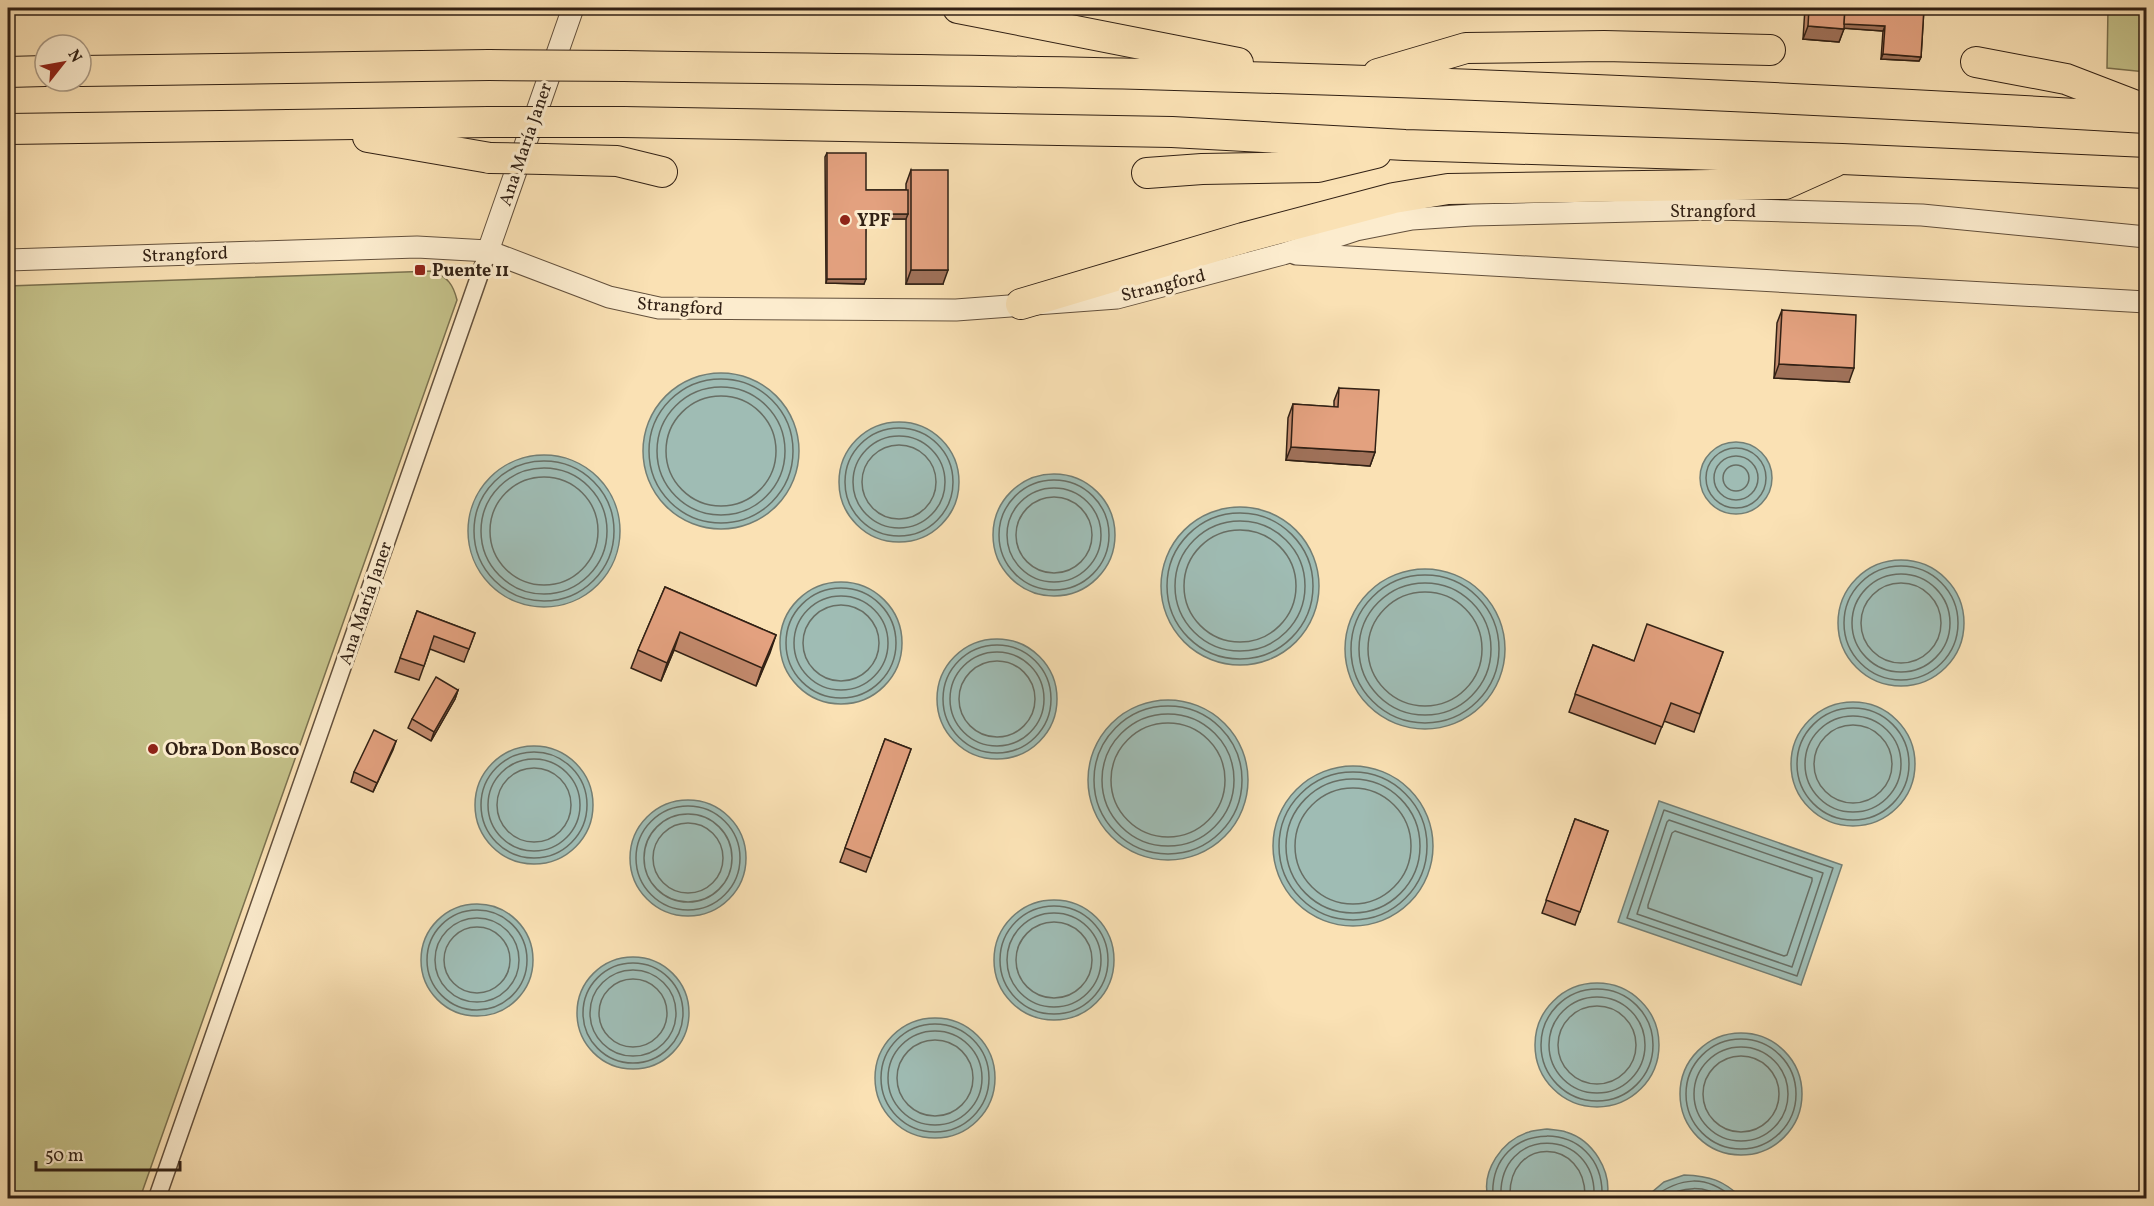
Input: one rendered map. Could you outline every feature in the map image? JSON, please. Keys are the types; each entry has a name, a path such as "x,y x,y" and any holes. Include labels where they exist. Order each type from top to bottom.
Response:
{"highway":[{"path":"958,8 1340,80 1466,48 1604,46 1770,50"},
{"path":"1976,62 2066,79 2146,110"},
{"path":"93,70 489,65 1161,75 1872,102 2146,118"},
{"path":"8,72 33,71"},
{"path":"8,129 623,122 1172,132 1405,145 1842,159 2146,173"},
{"path":"295,124 490,158 617,161 662,172"},
{"path":"1147,173 1202,169 1318,167 1405,145"},
{"path":"1021,304 1243,238 1394,198 1448,189 1785,184 1842,159"}],"street":[{"name":"Ana María Janer","path":"157,1198 573,8"},
{"name":"Strangford","path":"8,260 417,247 488,251 609,297 659,308 956,310 1117,298 1283,254 1356,230 1412,219 1472,215 1693,210 1922,215 2146,237"},
{"name":"Strangford","path":"1283,254 2146,302"}],"shaded area":[{"path":"2108,8 2146,8 2146,72 2107,68"},
{"name":"Obra Don Bosco","path":"433,271 449,282 457,300 140,1198 8,1198 8,286"}],"water":[{"path":"721,373 751,379 776,396 793,421 799,451 793,481 776,506 751,523 721,529 691,523 666,506 649,481 643,451 649,421 666,396 691,379"},
{"path":"899,422 922,427 941,440 954,459 959,482 954,505 941,524 922,537 899,542 876,537 857,524 844,505 839,482 844,459 857,440 876,427"},
{"path":"1736,442 1756,448 1766,458 1772,478 1766,498 1756,508 1736,514 1716,508 1706,498 1700,478 1706,458 1716,448"},
{"path":"544,455 559,456 573,461 598,477 614,502 619,516 619,546 614,560 598,585 573,601 559,606 544,607 529,606 515,601 490,585 474,560 469,546 468,531 469,516 474,502 490,477 515,461 529,456"},
{"path":"1054,474 1077,479 1097,492 1110,512 1115,535 1110,558 1097,578 1077,591 1054,596 1031,591 1011,578 998,558 993,535 998,512 1011,492 1031,479"},
{"path":"1240,507 1270,513 1296,530 1313,556 1319,586 1313,616 1296,642 1270,659 1240,665 1210,659 1184,642 1167,616 1161,586 1167,556 1184,530 1210,513"},
{"path":"1901,560 1925,565 1945,579 1959,599 1964,623 1959,647 1945,667 1925,681 1901,686 1877,681 1857,667 1843,647 1838,623 1843,599 1857,579 1877,565"},
{"path":"1425,569 1441,570 1456,575 1482,592 1499,618 1504,633 1504,665 1499,680 1482,706 1456,723 1441,728 1425,729 1409,728 1394,723 1368,706 1351,680 1346,665 1345,649 1346,633 1351,618 1368,592 1394,575 1409,570"},
{"path":"841,582 864,587 875,592 884,600 892,609 897,620 902,643 897,666 892,677 884,686 875,694 864,699 841,704 818,699 807,694 798,686 790,677 785,666 780,643 785,620 790,609 798,600 807,592 818,587"},
{"path":"997,639 1020,643 1040,656 1053,676 1057,699 1053,722 1040,742 1020,755 997,759 974,755 954,742 941,722 937,699 941,676 954,656 974,643"},
{"path":"1168,700 1199,706 1224,724 1242,749 1248,780 1242,811 1224,836 1199,854 1168,860 1137,854 1112,836 1094,811 1088,780 1094,749 1112,724 1137,706"},
{"path":"1853,702 1877,707 1897,720 1910,740 1915,764 1910,788 1897,808 1877,821 1853,826 1829,821 1809,808 1796,788 1791,764 1796,740 1809,720 1829,707"},
{"path":"534,746 557,750 576,763 589,782 593,805 589,828 576,847 557,860 534,864 511,860 492,847 479,828 475,805 479,782 492,763 511,750"},
{"path":"1353,766 1369,767 1384,772 1398,779 1410,789 1420,801 1427,815 1432,830 1432,862 1427,877 1420,891 1410,903 1398,913 1384,920 1369,925 1353,926 1337,925 1322,920 1308,913 1296,903 1286,891 1279,877 1274,862 1273,846 1274,830 1279,815 1286,801 1296,789 1308,779 1322,772 1337,767"},
{"path":"688,800 710,804 729,817 742,836 746,858 742,880 729,899 710,912 688,916 666,912 647,899 634,880 630,858 634,836 647,817 666,804"},
{"path":"1659,801 1842,865 1801,985 1618,922"},
{"path":"1054,900 1077,904 1097,917 1110,937 1114,960 1110,983 1097,1003 1077,1016 1054,1020 1031,1016 1011,1003 998,983 994,960 998,937 1011,917 1031,904"},
{"path":"477,904 498,908 517,920 529,939 533,960 529,981 517,1000 498,1012 477,1016 456,1012 437,1000 425,981 421,960 425,939 437,920 456,908"},
{"path":"633,957 655,961 673,973 685,991 689,1013 685,1035 673,1053 655,1065 633,1069 611,1065 593,1053 581,1035 577,1013 581,991 593,973 611,961"},
{"path":"1597,983 1621,988 1641,1001 1654,1021 1659,1045 1654,1069 1641,1089 1621,1102 1597,1107 1573,1102 1553,1089 1540,1069 1535,1045 1540,1021 1553,1001 1573,988"},
{"path":"935,1018 958,1022 978,1035 991,1055 995,1078 991,1101 978,1121 958,1134 935,1138 912,1134 892,1121 879,1101 875,1078 879,1055 892,1035 912,1022"},
{"path":"1741,1033 1764,1038 1784,1051 1797,1071 1802,1094 1797,1117 1784,1137 1764,1150 1741,1155 1718,1150 1698,1137 1685,1117 1680,1094 1685,1071 1698,1051 1718,1038"},
{"path":"1547,1129 1564,1131 1576,1136 1592,1149 1603,1167 1608,1188 1607,1198 1488,1198 1488,1177 1502,1149 1519,1136 1531,1131"},
{"path":"1684,1175 1716,1180 1742,1198 1645,1198 1664,1182"}],"building":[{"path":"1809,8 1845,8 1844,29 1808,26"},
{"path":"1845,8 1924,8 1921,57 1883,54 1885,26 1844,24"},
{"path":"827,153 866,153 866,190 908,190 908,214 866,214 866,279 827,279"},
{"path":"911,170 948,170 948,270 911,270"},
{"path":"1782,310 1856,315 1854,368 1779,364"},
{"path":"1339,388 1379,390 1375,452 1291,447 1293,404 1338,407"},
{"path":"665,587 776,635 762,668 680,632 667,663 638,650"},
{"path":"417,611 475,633 469,649 434,636 424,666 400,658"},
{"path":"1647,624 1723,652 1700,714 1671,703 1662,727 1575,694 1593,645 1634,661"},
{"path":"436,677 458,690 434,732 412,719"},
{"path":"374,730 396,741 377,783 354,772"},
{"path":"885,739 911,749 871,858 845,848"},
{"path":"1575,819 1608,831 1580,912 1546,900"}],"place":[{"name":"YPF","path":"845,220"},
{"name":"Puente 11","path":"420,270"},
{"name":"Obra Don Bosco","path":"153,749"}]}
